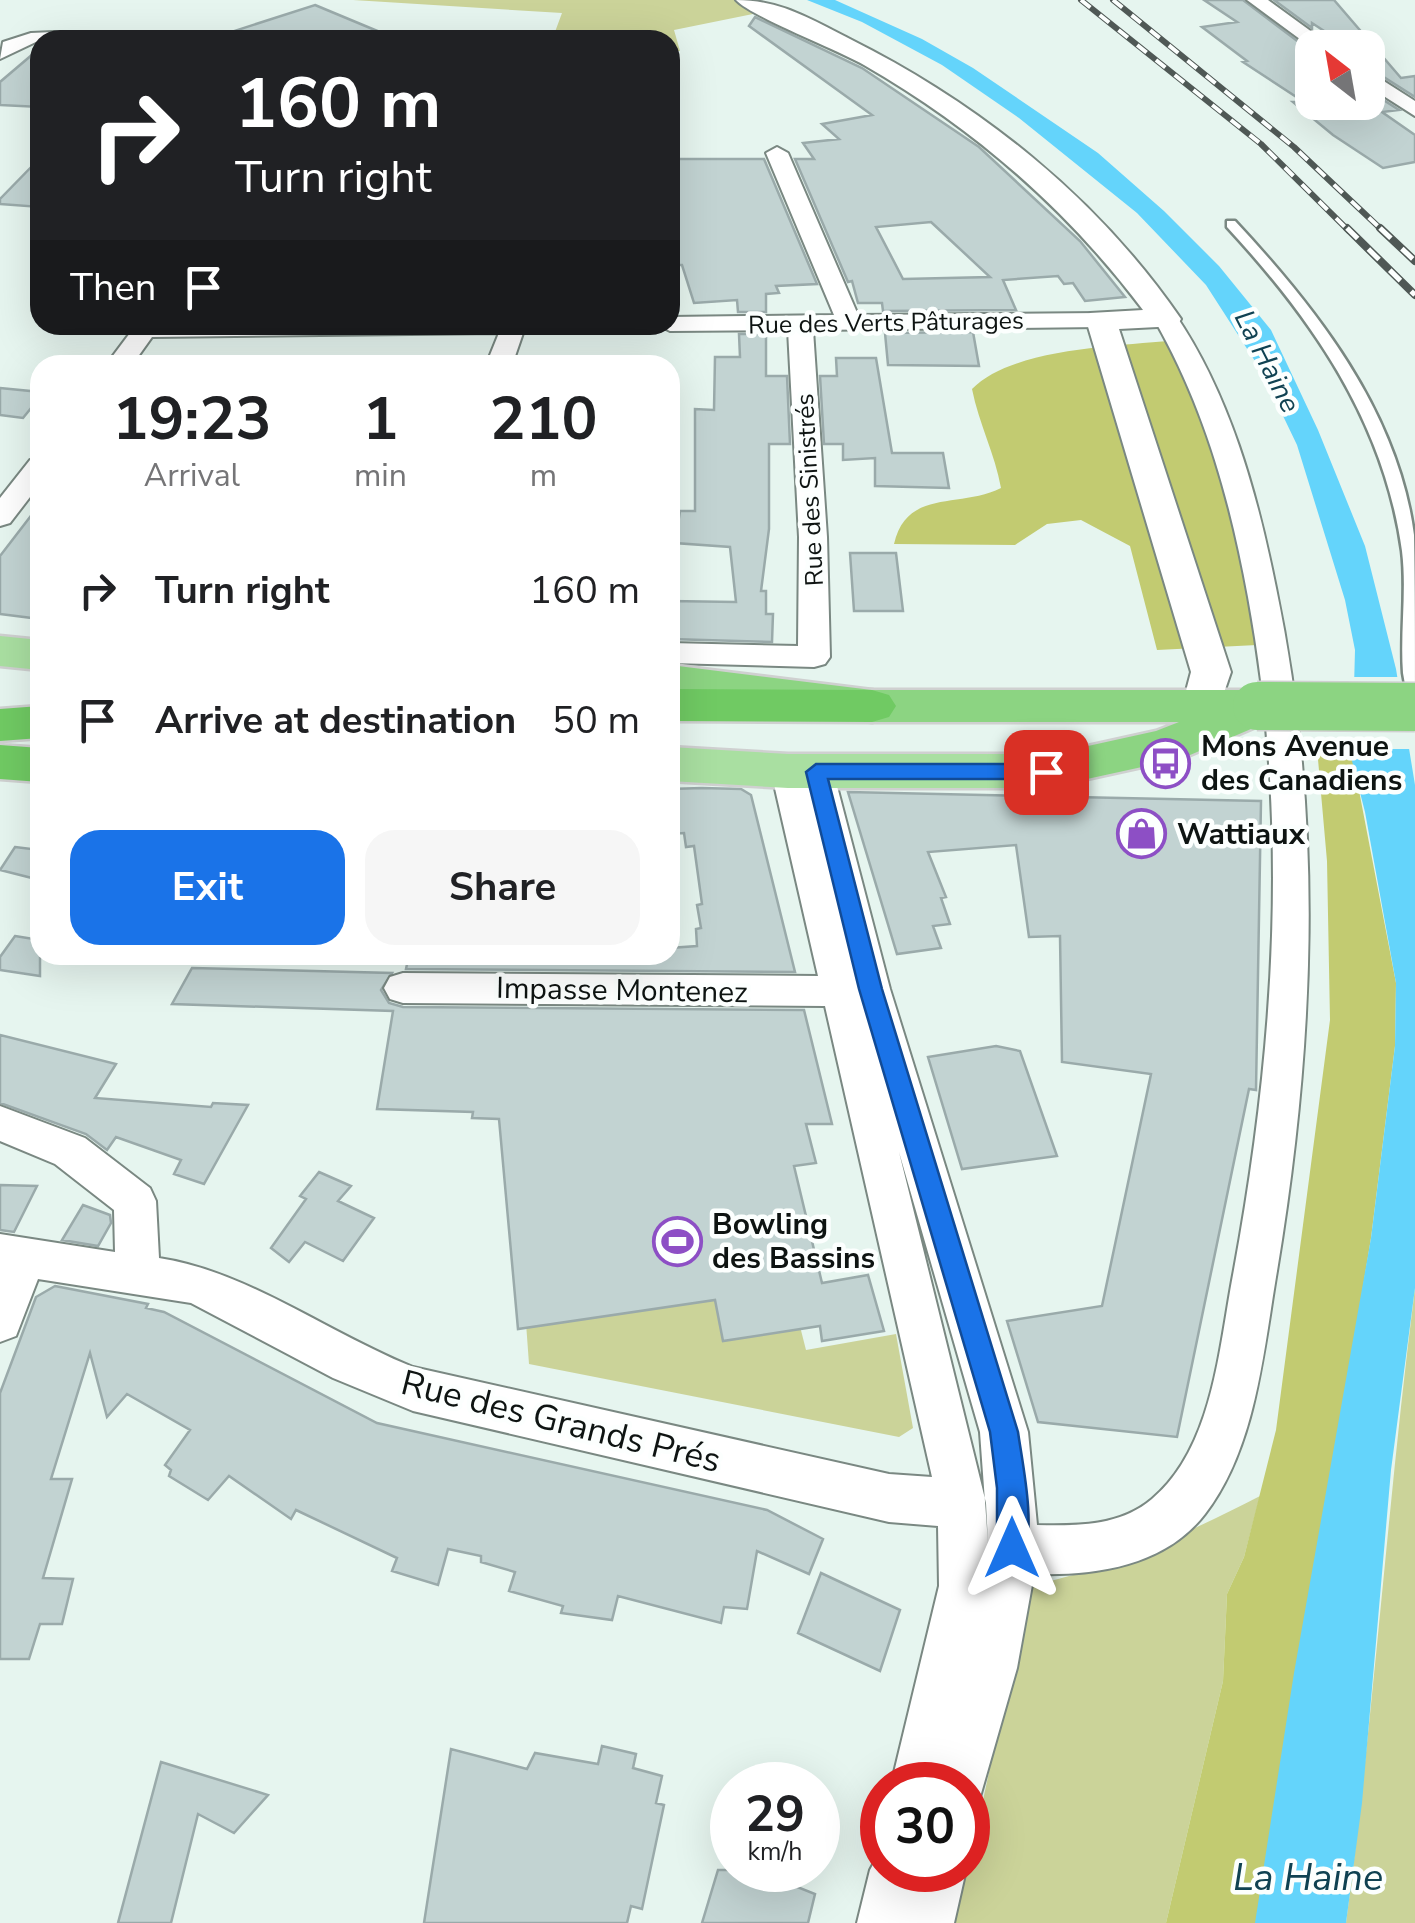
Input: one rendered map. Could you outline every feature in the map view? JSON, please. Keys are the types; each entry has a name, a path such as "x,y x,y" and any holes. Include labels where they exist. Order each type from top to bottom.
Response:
{"highway":[{"path":"680,681 872,706"},
{"path":"0,701 30,700"},
{"path":"680,705 1415,708"},
{"path":"1046,772 1166,746 1217,728 1257,706"},
{"path":"0,725 30,723"},
{"path":"0,762 30,765"}],"main road":[{"path":"0,650 30,654"},
{"path":"680,765 802,771 1046,772"},
{"path":"0,771 30,767"}],"street":[{"path":"747,0 883,64 983,129 1104,237 1166,318 1220,423 1276,644 1296,861 1285,1096 1265,1226 1218,1444 1170,1515 1128,1540 1090,1552 1012,1548"},
{"path":"1256,0 1299,30"},
{"path":"0,53 16,39 30,37"},
{"path":"1385,89 1415,110"},
{"path":"776,153 848,322"},
{"path":"1166,318 1102,320 1116,376 1211,672 1202,706"},
{"name":"Rue des Verts Pâturages","path":"680,324 1102,320"},
{"name":"Rue des Sinistrés","path":"680,653 814,657 813,537 800,322"},
{"path":"127,355 143,335"},
{"path":"0,517 30,479"},
{"path":"0,660 30,657"},
{"path":"802,771 1004,1432 1012,1488 1012,1548 1003,1608 966,1762"},
{"path":"802,771 841,992 962,1503 964,1586 923,1762"},
{"name":"Impasse Montenez","path":"403,988 841,992"},
{"path":"0,1124 70,1151 135,1201 138,1274"},
{"path":"0,1320 12,1256"},
{"name":"Rue des Grands Prés","path":"12,1256 197,1284 350,1364 412,1389 888,1498 962,1503"},
{"path":"886,1923 893,1892"},
{"path":"925,1923 933,1892"}],"lane":[{"path":"1231,224 1312,318 1371,410 1400,490 1411,558 1410,670 1415,690"}],"green space":[{"path":"353,0 747,0 772,10 674,30 556,30 562,13"},
{"path":"1179,340 1275,644 1157,650 1130,546 1081,520 1047,524 1015,545 894,544 901,526 922,507 1001,488 972,389 990,375 1014,364 1070,351"},
{"path":"1317,748 1351,749 1396,983 1395,1046 1371,1238 1259,1923 1166,1923 1223,1681 1227,1594 1244,1557 1276,1430 1330,1020 1327,861"},
{"path":"789,1283 806,1350 896,1334 913,1428 899,1437 529,1364 526,1323"},
{"path":"1415,1288 1415,1923 1346,1923 1365,1764"},
{"path":"1260,1496 1244,1557 1227,1594 1223,1681 1166,1923 951,1923 961,1892 990,1892 990,1768 1029,1586 1089,1570 1204,1524"}],"water":[{"name":"La Haine","path":"807,0 835,0 922,39 973,68 1098,153 1164,211 1219,266 1271,330 1318,430 1365,546 1396,669 1415,785 1415,1288 1391,1470 1362,1803 1346,1923 1255,1923 1294,1673 1371,1238 1395,1046 1396,983 1352,761 1355,650 1345,600 1297,445 1262,372 1206,285 1137,213 1019,118 942,65 862,22"}],"pier":[{"path":"1349,677 1402,677 1413,749 1346,749"}],"building":[{"path":"1204,0 1243,0 1295,39 1295,96 1243,62 1247,61 1202,27 1237,22"},
{"path":"1274,0 1334,0 1360,30 1323,30 1312,23 1312,28"},
{"path":"315,5 375,30 237,30"},
{"path":"755,17 862,68 979,147 1080,241 1125,297 1085,301 1073,283 1064,284 1058,276 1003,280 1016,310 883,311 882,303 858,303 852,281 848,282 795,159 814,159 803,143 839,139 822,124 872,115 749,26","holes":["931,222 990,277 903,279 876,227"]},
{"path":"30,56 30,106 0,105 0,82"},
{"path":"1385,59 1401,78 1415,76 1415,97 1385,78"},
{"path":"1385,101 1399,110 1385,112"},
{"path":"1385,114 1415,135 1415,162 1383,168 1315,120 1385,120"},
{"path":"680,159 764,159 817,284 776,286 779,293 766,294 766,312 738,312 737,300 694,303 682,265"},
{"path":"30,168 30,206 0,204 0,199"},
{"path":"973,332 979,366 888,365 885,333"},
{"path":"739,334 766,334 766,376 787,376 790,444 769,444 769,529 761,591 766,591 766,614 773,614 772,642 680,639 680,601 736,602 730,547 680,543 680,511 695,511 695,409 714,410 715,357 740,357"},
{"path":"836,358 876,358 892,453 943,453 949,488 875,486 875,458 843,460 843,444 824,444 820,376 837,376"},
{"path":"0,388 30,391 30,409 23,418 0,415"},
{"path":"30,517 30,618 0,614 0,556"},
{"path":"850,553 896,553 903,611 854,611"},
{"path":"680,789 741,789 751,795 795,972 406,969 407,965 680,965 680,947 697,946 696,929 701,928 697,905 702,904 694,846 686,847 684,833 680,833"},
{"path":"848,792 1261,801 1256,1090 1249,1089 1177,1437 1038,1422 1007,1321 1102,1306 1151,1074 1062,1062 1060,936 1029,937 1016,845 928,852 946,897 941,898 950,924 933,926 941,948 897,954"},
{"path":"15,847 30,849 30,878 0,870"},
{"path":"15,936 30,938 30,965 40,965 40,976 0,970 0,957"},
{"path":"192,968 392,973 381,990 389,1003 403,1007 804,1010 832,1124 806,1124 816,1163 794,1166 822,1283 868,1275 884,1331 822,1341 820,1326 723,1341 715,1300 518,1329 499,1119 472,1118 473,1112 377,1109 393,1011 172,1004"},
{"path":"0,1035 116,1064 95,1098 211,1107 213,1103 248,1105 204,1184 174,1174 181,1160 116,1137 107,1150 86,1134 0,1103"},
{"path":"996,1046 1020,1051 1057,1156 962,1169 928,1057"},
{"path":"319,1172 351,1186 338,1201 374,1218 343,1261 305,1242 289,1262 271,1248 306,1199 300,1196"},
{"path":"0,1185 37,1186 14,1232 0,1230"},
{"path":"83,1205 110,1215 111,1223 98,1246 62,1240"},
{"path":"55,1286 148,1304 146,1308 164,1312 377,1423 767,1510 823,1539 809,1574 757,1551 747,1609 724,1607 721,1623 618,1596 612,1620 561,1613 563,1606 509,1591 515,1572 481,1562 481,1556 448,1549 438,1585 392,1571 397,1558 296,1510 291,1519 229,1476 208,1500 169,1476 171,1470 165,1465 190,1430 127,1394 107,1417 90,1353 51,1479 72,1479 43,1578 73,1579 62,1624 40,1624 29,1659 0,1659 0,1393 36,1297"},
{"path":"821,1573 900,1610 880,1671 798,1633"},
{"path":"602,1746 636,1754 633,1768 662,1776 656,1803 664,1805 642,1909 631,1906 627,1923 424,1923 451,1749 527,1769 535,1753 598,1764"},
{"path":"161,1762 268,1795 234,1833 198,1814 171,1923 118,1923"},
{"path":"711,1892 815,1894 808,1923 702,1923"}],"railway":[{"path":"1081,0 1261,144 1349,231"},
{"path":"1113,0 1294,147 1383,231"},
{"path":"1347,228 1415,295"},
{"path":"1380,228 1415,261"}],"place":[{"name":"Mons Avenue des Canadiens","path":"1166,763"},
{"name":"Wattiaux","path":"1142,834"},
{"name":"Bowling des Bassins","path":"677,1241"}],"route":[{"path":"1012,1548 1012,1488 1004,1432 871,989 816,772 1046,772"}]}
